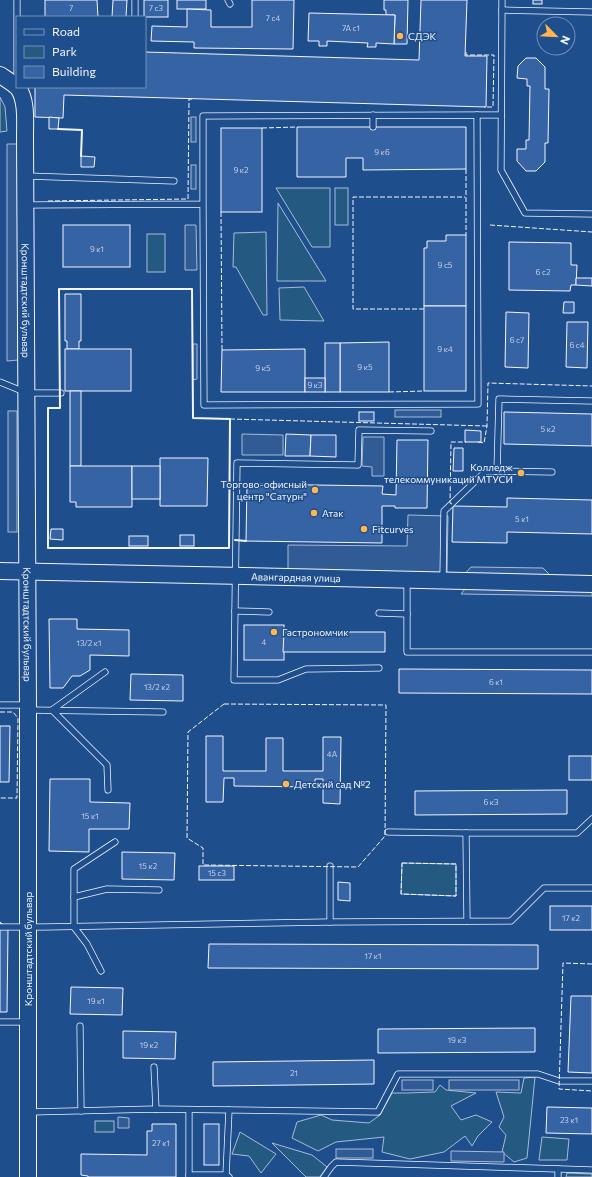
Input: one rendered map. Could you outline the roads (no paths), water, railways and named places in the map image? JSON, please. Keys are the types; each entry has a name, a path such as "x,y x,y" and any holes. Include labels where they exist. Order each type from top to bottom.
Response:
{"main road":[{"name":"Кронштадтский бульвар","path":"6,80 21,93 24,104 26,176 28,1177"},
{"name":"Авангардная улица","path":"0,571 236,577 442,579 592,584"}],"lane":[{"path":"17,0 17,16"},
{"path":"135,0 135,16"},
{"path":"502,0 501,170 525,213 592,214"},
{"path":"502,10 592,12"},
{"path":"6,80 16,38"},
{"path":"478,115 478,404 204,405 203,116 373,115 478,115 501,115"},
{"path":"373,115 373,127"},
{"path":"26,176 174,181"},
{"path":"26,205 203,204"},
{"path":"0,382 27,393 61,392"},
{"path":"497,471 499,399 592,401"},
{"path":"379,668 306,669 278,680 234,680 237,463 358,465 359,430 431,431"},
{"path":"442,579 444,512 486,471 552,472"},
{"path":"407,579 407,652 592,652"},
{"path":"235,611 269,612"},
{"path":"379,613 407,614"},
{"path":"52,710 104,672"},
{"path":"0,705 52,710 163,712"},
{"path":"52,710 107,765 108,790"},
{"path":"388,832 577,833 592,819"},
{"path":"466,832 467,921"},
{"path":"101,970 87,944 74,927 74,869 114,842"},
{"path":"330,866 330,922"},
{"path":"1,926 74,927 330,922 511,921 544,888 592,888"},
{"path":"74,897 107,890 160,890"},
{"path":"0,1022 28,1022"},
{"path":"80,1026 81,1111"},
{"path":"154,1067 156,1110"},
{"path":"28,1112 156,1110 378,1112 398,1074 538,1074 559,1081 592,1081"},
{"path":"189,1110 189,1176 228,1176 229,1110"},
{"path":"324,1177 336,1162 592,1170"},
{"path":"558,1169 558,1177"}],"place":[{"name":"СДЭК","path":"400,36"},
{"name":"Колледж телекоммуникаций МТУСИ","path":"521,473"},
{"name":"Торгово-офисный центр \"Сатурн\"","path":"315,490"},
{"name":"Атак","path":"314,513"},
{"name":"Fitcurves","path":"364,529"},
{"name":"Гастрономчик","path":"274,632"},
{"name":"Детский сад №2","path":"286,784"}]}
